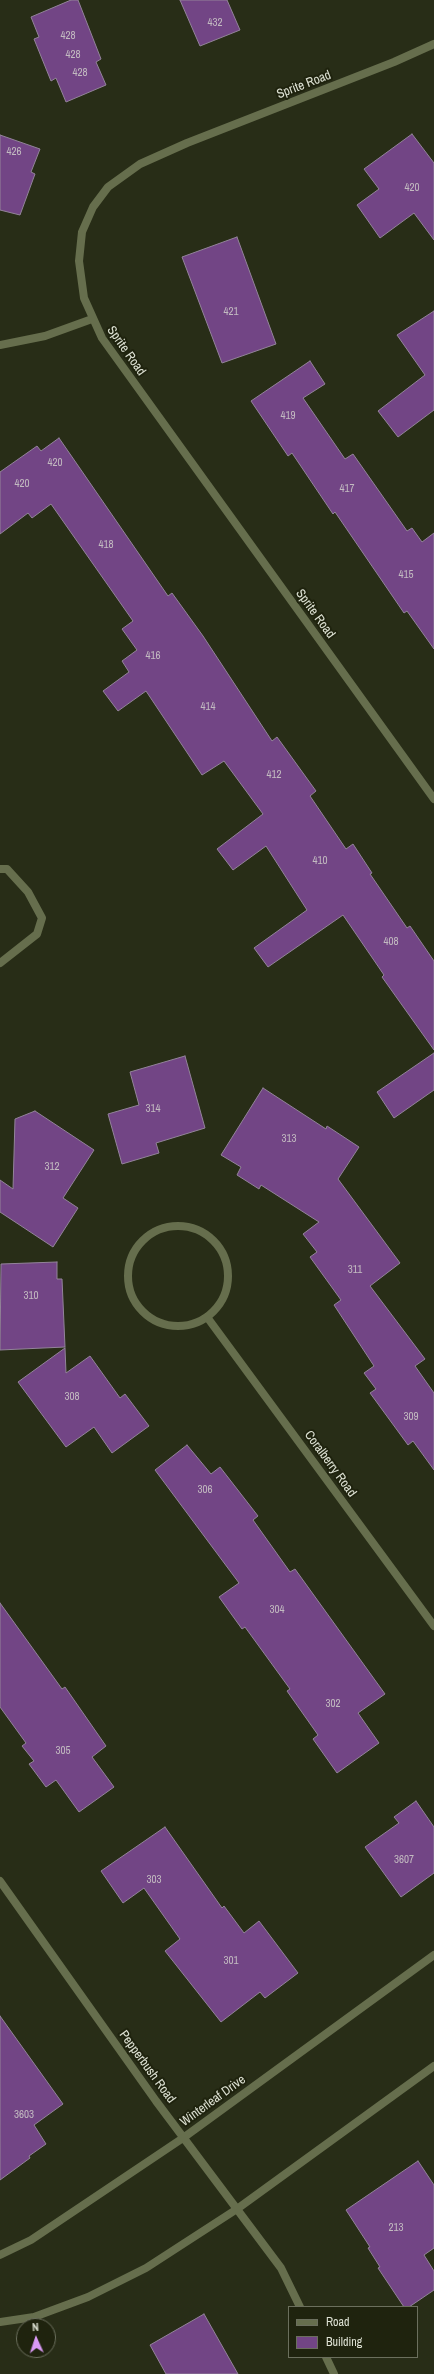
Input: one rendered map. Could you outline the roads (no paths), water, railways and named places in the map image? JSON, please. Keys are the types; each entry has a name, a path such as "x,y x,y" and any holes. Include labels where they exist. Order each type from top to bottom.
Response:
{"street":[{"name":"Sprite Road","path":"434,44 394,62 187,143 140,164 108,187 93,206 82,232 78,261 84,298 92,319 102,338 434,799"},
{"path":"0,344 45,336 92,319"},
{"path":"0,869 7,869 28,892 42,918 38,934 0,962"},
{"path":"187,1226 205,1233 219,1246 227,1264 228,1284 221,1302 207,1316 189,1325 170,1325 152,1318 137,1304 129,1286 129,1267 136,1249 149,1235 167,1227 187,1226"},
{"name":"Coralberry Road","path":"207,1316 434,1626"},
{"name":"Pepperbush Road","path":"0,1881 183,2138 281,2268 300,2306"},
{"name":"Winterleaf Drive","path":"0,2255 31,2240 183,2138 434,1956"},
{"path":"0,2322 34,2317 88,2297 146,2268 237,2209 434,2066"},
{"path":"326,2358 334,2374"}]}
